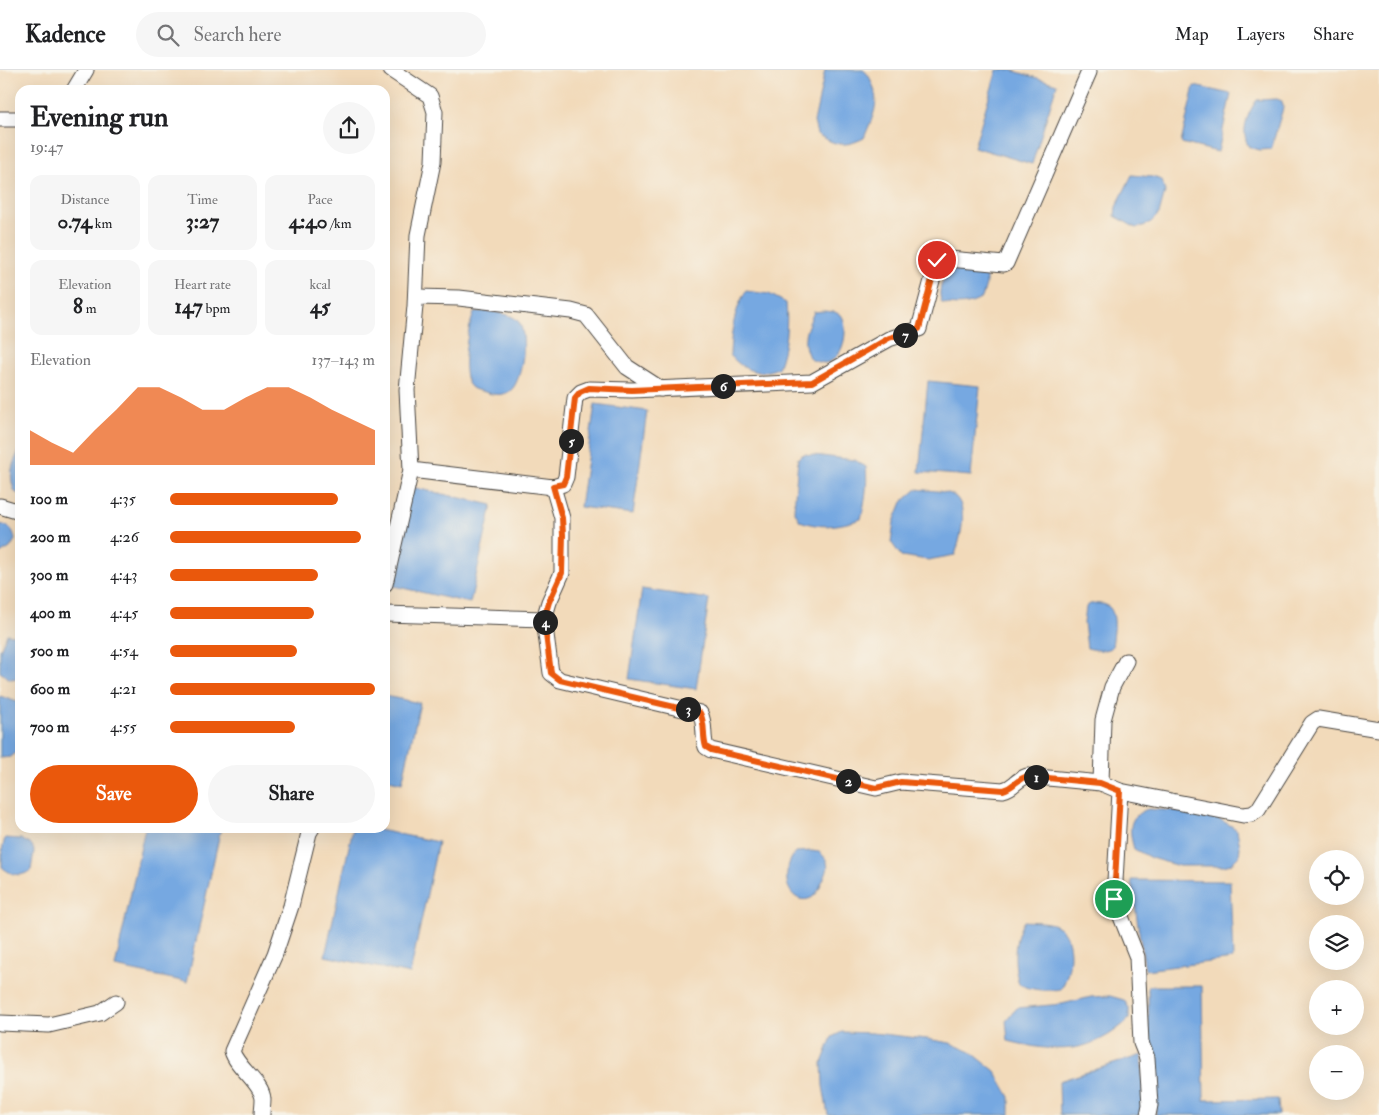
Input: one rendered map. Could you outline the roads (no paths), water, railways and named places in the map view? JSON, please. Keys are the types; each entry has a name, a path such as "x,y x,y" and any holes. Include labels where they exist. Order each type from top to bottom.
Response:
{"street":[{"path":"77,85 86,70"},
{"path":"390,562 411,470 407,390 416,297 418,235 432,162 434,106 430,96 391,70"},
{"path":"411,470 553,486 563,484 566,477 575,398 580,392 589,388 632,390 812,382 889,338 919,329 938,258 1006,263 1089,72"},
{"path":"0,119 15,119"},
{"path":"416,297 459,298 571,311 586,315 627,367 661,389"},
{"path":"553,486 562,518 562,573 549,602 544,619 551,673 560,680 700,713 704,721 706,747 711,750 876,788 901,782 1003,790 1010,788 1019,779 1027,776 1100,783 1120,791 1243,815 1252,814 1258,810 1312,723 1318,719 1379,729"},
{"path":"0,506 15,510"},
{"path":"390,614 544,619"},
{"path":"1100,783 1102,720 1112,687 1126,661"},
{"path":"1120,791 1114,899 1137,957 1141,1043 1147,1058 1150,1105 1148,1115"},
{"path":"262,1115 263,1098 261,1091 235,1059 232,1050 275,954 291,906 309,833"},
{"path":"0,1023 49,1025 100,1013 116,1002"}],"water":[{"path":"825,70 863,70 869,76 875,91 876,104 864,138 851,143 840,144 829,141 817,134 814,122"},
{"path":"997,70 1011,70 1057,84 1032,164 974,147"},
{"path":"1194,86 1231,94 1218,152 1181,143"},
{"path":"1277,99 1282,101 1283,108 1271,149 1260,150 1249,147 1246,141 1245,129 1253,105 1257,100"},
{"path":"1132,175 1162,180 1165,192 1159,214 1149,224 1136,228 1115,216 1116,207"},
{"path":"955,268 972,269 986,277 982,298 973,303 963,305 942,303 940,293 942,283"},
{"path":"746,291 769,294 786,303 786,336 778,368 764,372 752,371 741,365 730,355 734,322"},
{"path":"484,311 501,313 514,318 521,326 523,334 523,356 518,378 515,386 504,394 476,390 467,381 465,351 469,329 474,313"},
{"path":"814,312 835,312 842,316 845,329 841,351 831,361 825,363 810,359 805,346 805,335"},
{"path":"928,381 980,386 971,476 919,472"},
{"path":"595,404 647,411 633,514 580,507"},
{"path":"804,454 855,460 866,467 866,493 861,519 831,526 800,521 794,510 798,458"},
{"path":"15,460 15,492 11,475"},
{"path":"411,487 492,505 470,603 390,585"},
{"path":"917,489 945,492 953,495 958,500 961,506 962,523 955,555 928,560 901,556 891,542 894,522 902,502"},
{"path":"0,524 11,529 15,540 10,548 0,554"},
{"path":"642,589 709,599 696,689 629,679"},
{"path":"1090,604 1106,605 1113,613 1114,631 1112,647 1109,649 1087,648 1084,623 1086,607"},
{"path":"7,634 15,635 15,678 10,679 0,672 0,650"},
{"path":"0,696 15,701 15,753 11,757 0,758"},
{"path":"390,697 420,703 402,783 390,780"},
{"path":"1148,809 1195,813 1228,824 1237,830 1240,847 1239,856 1231,864 1223,866 1179,866 1151,858 1134,849 1131,836 1133,820 1141,812"},
{"path":"390,832 438,842 410,974 325,956 352,833"},
{"path":"144,833 220,833 187,982 115,967"},
{"path":"5,838 21,839 32,845 34,851 31,870 20,875 9,872 2,867 2,850"},
{"path":"812,851 823,855 827,862 827,870 815,895 806,899 798,898 789,889 787,881 790,862 796,852"},
{"path":"1131,880 1230,881 1233,959 1145,970"},
{"path":"1024,921 1044,922 1055,925 1067,937 1070,955 1069,964 1065,982 1061,989 1040,990 1019,984 1015,952 1020,928"},
{"path":"1148,986 1202,986 1204,1100 1278,1099 1279,1115 1156,1115 1155,1050 1149,1049"},
{"path":"1110,996 1124,1000 1129,1008 1129,1019 1115,1031 1101,1039 1087,1045 1057,1049 1008,1041 1006,1020 1017,1008 1062,1004 1091,997"},
{"path":"842,1032 873,1033 927,1039 950,1043 971,1052 995,1071 1010,1097 1010,1115 828,1115 823,1086 822,1063 832,1037"},
{"path":"1142,1055 1143,1115 1060,1115 1059,1081"}]}
